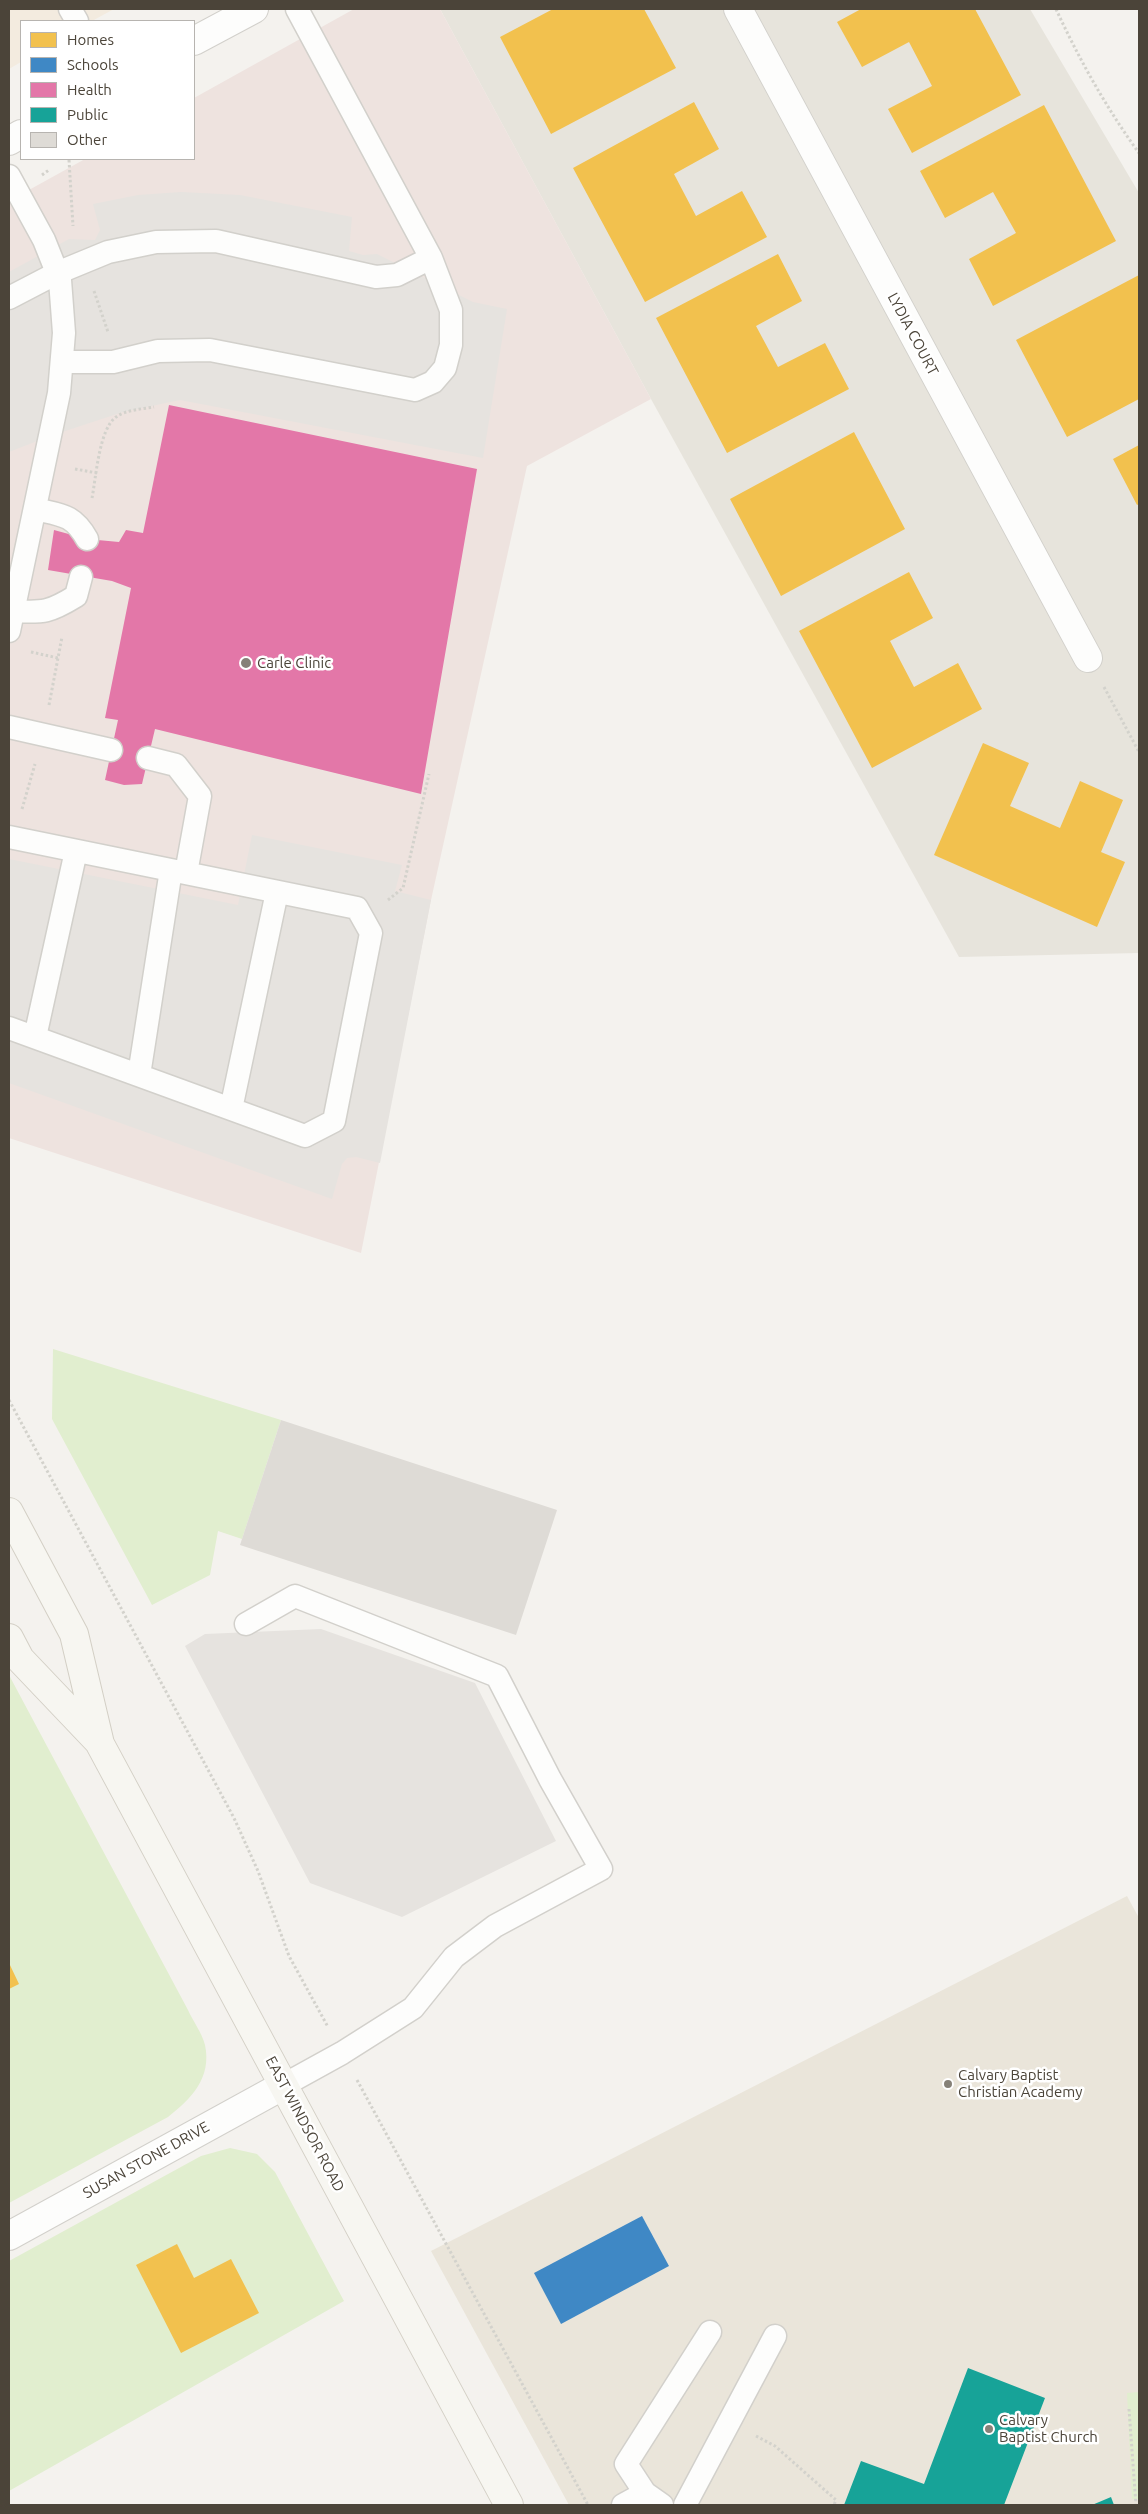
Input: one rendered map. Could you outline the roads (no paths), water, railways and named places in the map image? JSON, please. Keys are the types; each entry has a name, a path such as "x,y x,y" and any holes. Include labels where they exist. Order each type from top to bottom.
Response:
{"main road":[{"name":"EAST WINDSOR ROAD","path":"9,1512 74,1634 100,1744"},
{"name":"EAST WINDSOR ROAD","path":"9,1638 20,1659 100,1744 509,2505"}],"street":[{"path":"195,40 254,9"},
{"name":"LYDIA COURT","path":"738,9 1088,658"},
{"path":"9,141 20,135"},
{"name":"SUSAN STONE DRIVE","path":"9,2236 284,2084"}],"lane":[{"path":"62,362 113,362 158,351 210,350 415,390 433,382 445,368 451,345 451,310 431,258 297,9"},
{"path":"9,176 44,240 60,280 64,333 59,393 11,621 42,613 76,596 81,577"},
{"path":"9,298 57,273 108,252 156,242 216,241 376,276 398,275 431,258"},
{"path":"34,509 68,517 79,524 87,539"},
{"path":"9,727 111,750"},
{"path":"139,1075 179,872 200,796 176,765 148,758"},
{"path":"9,837 357,908 371,933 334,1121 305,1136 9,1028"},
{"path":"35,1037 76,851"},
{"path":"231,1109 277,892"},
{"path":"246,1624 295,1596 497,1676 550,1780 600,1869 495,1926 454,1957 413,2008 342,2053 284,2084"},
{"path":"624,2505 653,2499 626,2464 710,2332"},
{"path":"685,2505 775,2336"}],"place":[{"name":"Carle Clinic","path":"246,663"},
{"name":"Calvary Baptist Christian Academy","path":"948,2084"},
{"name":"Calvary Baptist Church","path":"989,2429"}]}
